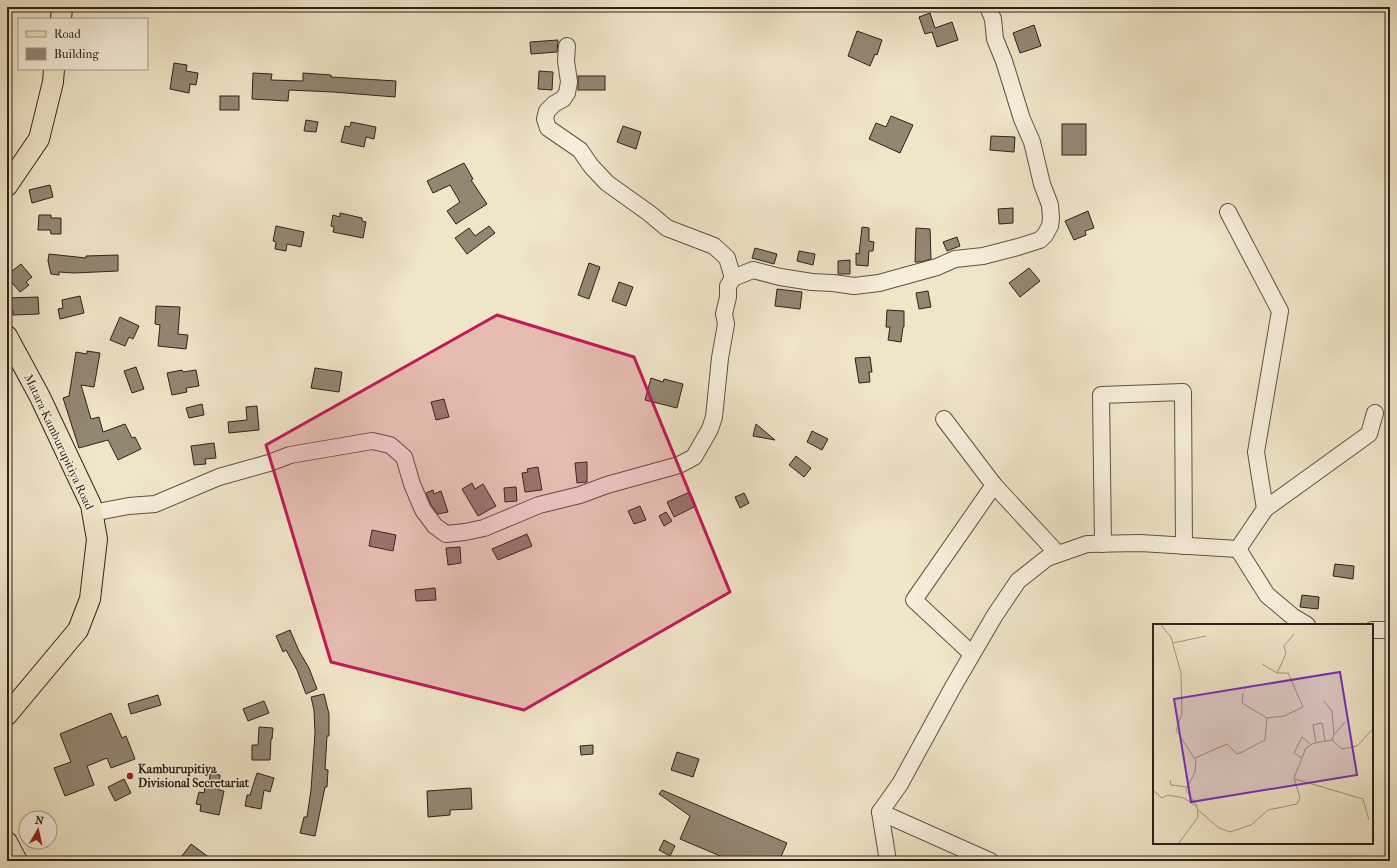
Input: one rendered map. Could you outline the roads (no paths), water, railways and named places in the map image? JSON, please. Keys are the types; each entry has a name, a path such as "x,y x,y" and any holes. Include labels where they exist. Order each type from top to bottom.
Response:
{"main road":[{"path":"61,18 62,7"},
{"path":"7,186 39,139 54,70"},
{"name":"Matara-Kamburupitiya Road","path":"7,336 40,397 90,505 98,539 90,599 78,630 7,715"},
{"path":"7,842 17,861"}],"street":[{"path":"92,513 129,506 155,504 219,477 269,463 290,455 372,441 390,444 404,457 412,484 423,510 435,526 446,534 484,528 539,504 580,495 607,485 679,465 694,457 710,429 714,417 720,358 726,324 724,314 728,297 728,286 733,278 753,270 812,282 854,286 879,283 937,267 955,260 983,256 1018,247 1040,240 1045,235 1050,226 1050,205 1042,184 1032,142 1022,119 1004,61 995,39 993,19 988,7"},
{"path":"567,46 566,61 569,82 567,93 563,99 554,104 547,111 545,119 548,128 580,150 591,166 607,183 649,213 666,228 714,246 727,258 733,278"},
{"path":"1228,212 1280,312 1256,452 1265,509"},
{"path":"1103,544 1102,395 1183,392 1184,546"},
{"path":"1238,549 1265,509 1369,434 1375,413"},
{"path":"944,419 994,485 1058,554"},
{"path":"972,654 914,600 994,485"},
{"path":"888,861 880,812 900,784 972,654 1018,581 1047,558 1088,544 1140,543 1238,549"},
{"path":"1238,549 1267,595 1292,616 1305,624"},
{"path":"1373,630 1390,630"},
{"path":"880,812 990,861"}],"place":[{"name":"Kamburupitiya Divisional Secretariat","path":"130,776"}]}
